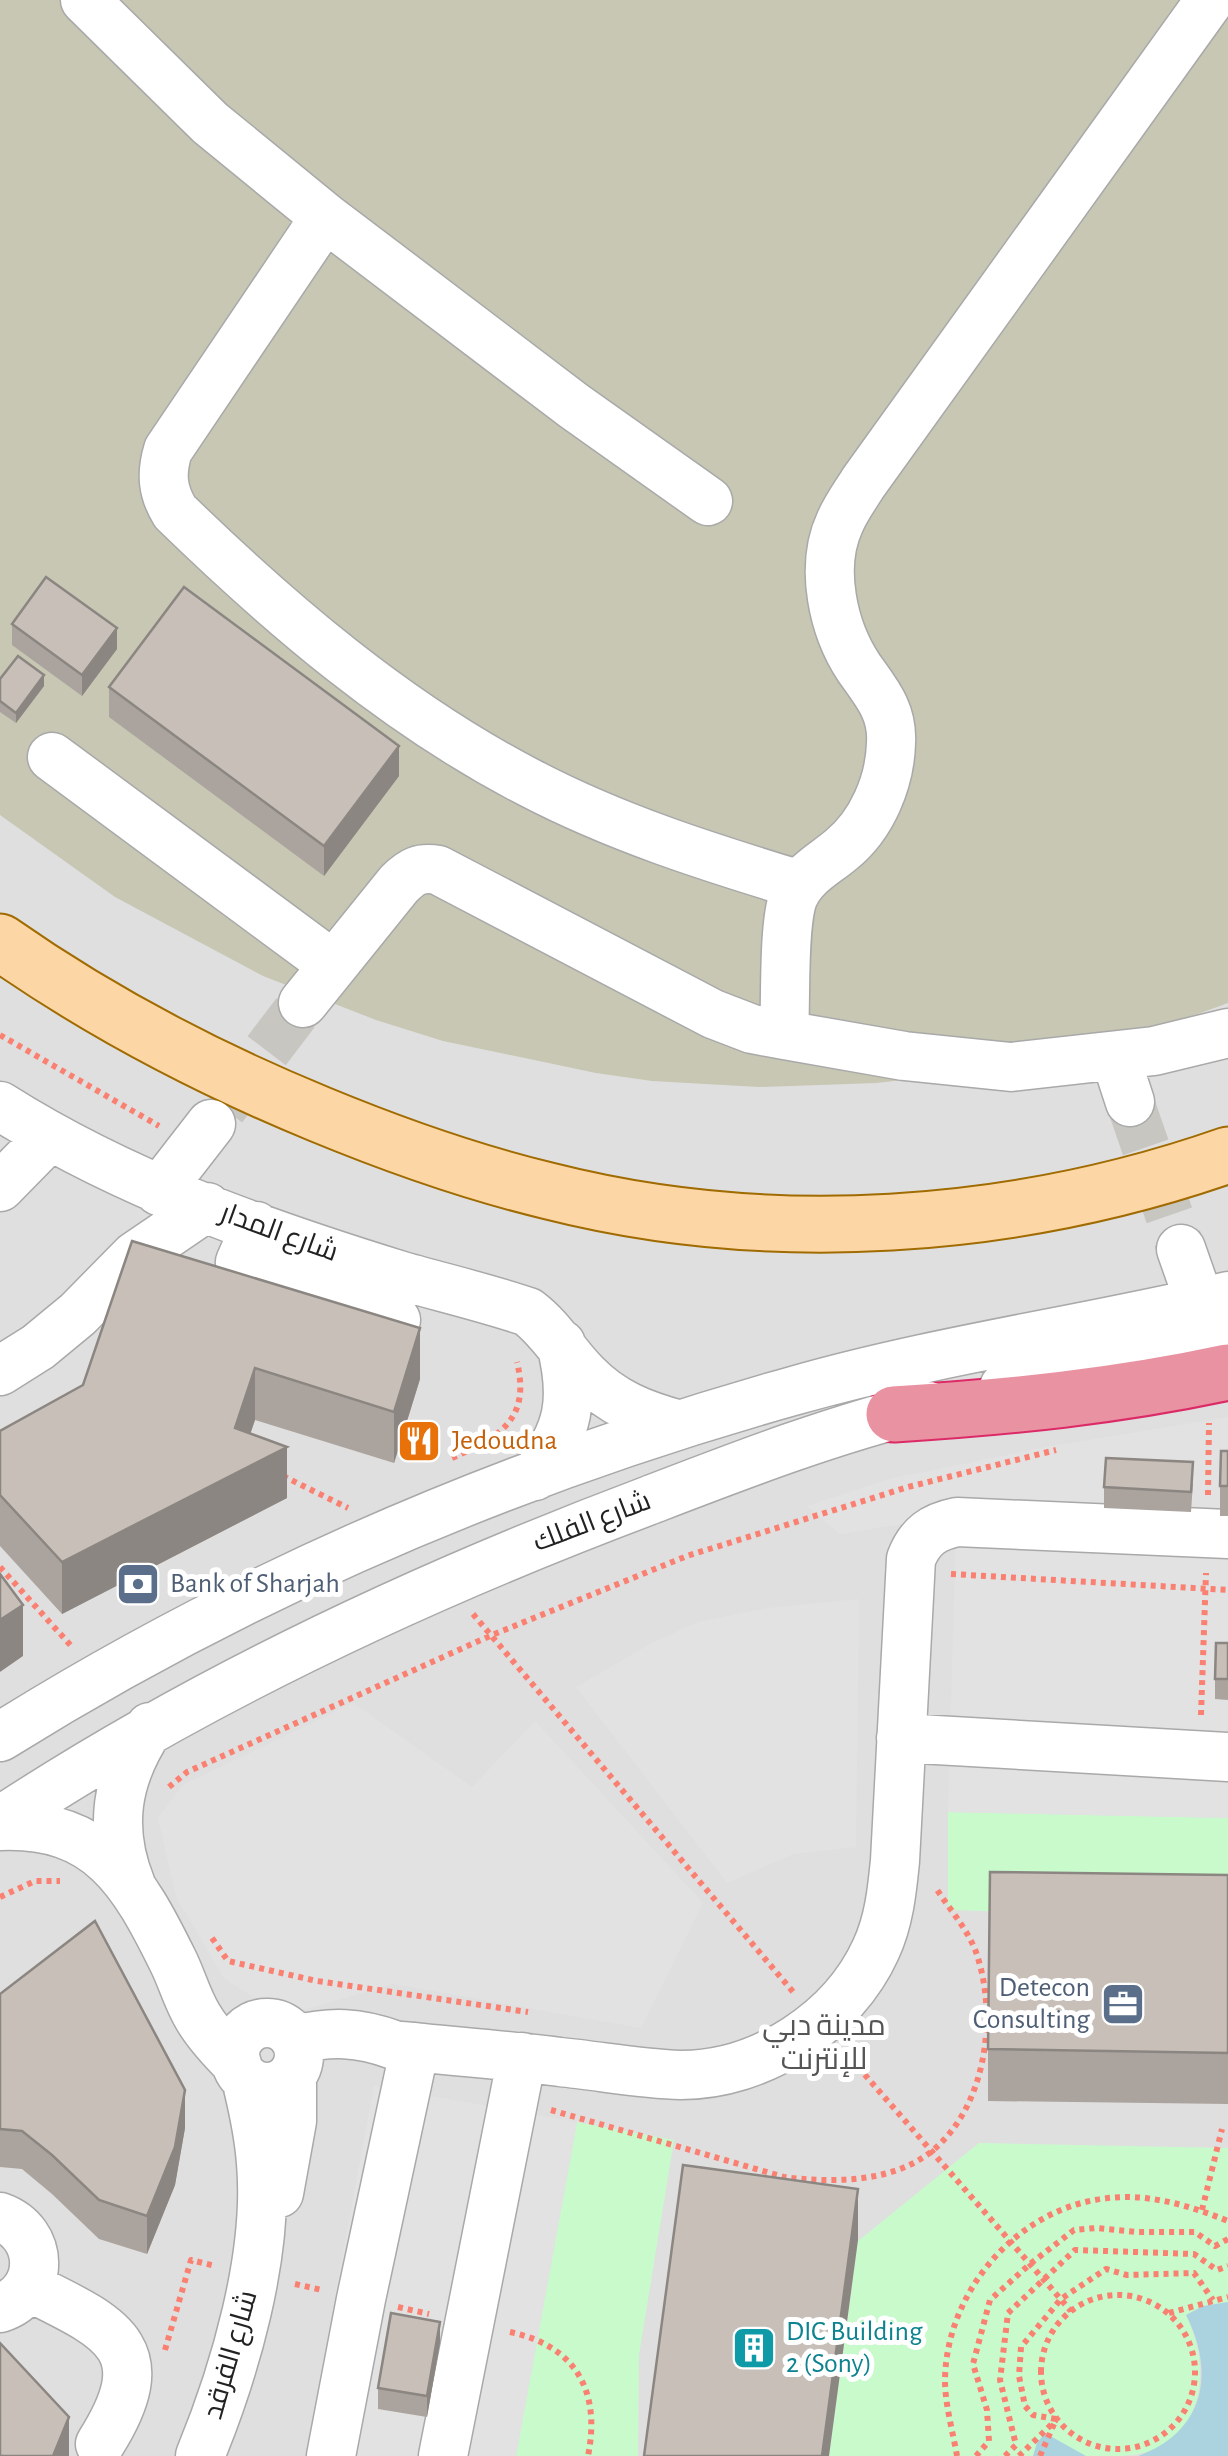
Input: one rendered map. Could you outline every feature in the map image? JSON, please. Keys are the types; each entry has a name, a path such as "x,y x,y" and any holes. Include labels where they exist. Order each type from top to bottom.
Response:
{"highway":[{"path":"894,1414 1040,1404 1149,1389 1218,1394"}],"main road":[{"path":"0,942 55,980 153,1036 244,1083 334,1120 467,1169 552,1192 656,1211 761,1222 867,1223 972,1215 1076,1198 1228,1155"}],"street":[{"path":"85,0 210,123 325,216 559,395 708,501"},
{"path":"784,1035 790,916 800,885 810,872 846,846 864,825 886,778 892,739 886,706 850,653 835,613 831,568 838,524 863,483 1210,0"},
{"path":"325,216 168,450 163,482 175,512 330,650 461,742 528,782 586,810 722,861 800,885"},
{"path":"52,757 332,964"},
{"path":"303,1003 399,884 410,873 424,868 438,870 712,1014 752,1029 904,1056 1011,1067 1115,1056 1228,1033"},
{"path":"1115,1056 1130,1102"},
{"name":"شارع المدار","path":"0,1106 50,1137 148,1185 401,1275 528,1312 547,1326 583,1374 611,1399 644,1416 680,1425"},
{"path":"112,1276 148,1185 204,1133"},
{"path":"0,1188 50,1137"},
{"path":"0,1371 78,1314 112,1276 158,1238 207,1207"},
{"path":"256,1226 241,1267 396,1320"},
{"path":"0,1736 98,1676 221,1610 349,1551 534,1476 794,1390 909,1361 1219,1310 1181,1248"},
{"name":"شارع الفلك","path":"0,1824 150,1727 292,1655 554,1536 740,1466 1219,1310"},
{"path":"534,1476 556,1447 568,1414 570,1378 561,1344"},
{"path":"150,1727 133,1753 122,1782 116,1812 122,1864 175,1963 272,2057 347,2060 404,2046 682,2075 732,2068 778,2050 820,2024 851,1990 876,1950 890,1906 896,1860 906,1630 911,1559 917,1544 928,1532 957,1522 1074,1509 1218,1533"},
{"path":"901,1738 1214,1756"},
{"path":"0,1824 34,1825 75,1837 107,1859 132,1888"},
{"path":"331,2456 404,2046"},
{"name":"شارع الفرقد","path":"200,2456 229,2372 286,2166 292,2121 272,2057"},
{"path":"444,2456 522,2057"},
{"path":"4,2213 33,2247 36,2261 13,2300 81,2337 98,2353 105,2385 93,2437"}],"path":[{"path":"0,1035 148,1122 204,1133"},
{"path":"443,1462 494,1440 506,1427 520,1394 516,1359"},
{"path":"1214,1756 1206,1589 1218,1533 1218,1394"},
{"path":"158,1795 187,1772 492,1635 687,1556 908,1487 1073,1446"},
{"path":"276,1473 356,1510"},
{"path":"343,1506 360,1498"},
{"path":"0,1567 56,1629"},
{"path":"951,1574 1228,1590"},
{"path":"488,1608 472,1614 820,2024 1071,2311"},
{"path":"206,1928 228,1962 317,1981 546,2014"},
{"path":"1202,2210 1222,2128"},
{"path":"958,2456 945,2381 953,2329 975,2281 1009,2240 1052,2213 1101,2198 1152,2198 1228,2220"},
{"path":"976,2456 989,2441 987,2410 973,2364 990,2300 1030,2264 1074,2230 1195,2232 1215,2246 1228,2239"},
{"path":"1004,2456 1016,2445 1000,2380 1008,2314 1075,2250 1194,2254 1216,2270 1228,2266"},
{"path":"177,2358 164,2354 192,2260 256,2264"},
{"path":"1057,2419 1033,2415 1025,2406 1019,2376 1021,2347 1061,2299 1106,2269 1127,2275 1194,2273 1213,2300"},
{"path":"1120,2295 1153,2303 1167,2313 1188,2340 1196,2373 1193,2391 1178,2421 1150,2442 1117,2449 1083,2441 1057,2419 1044,2392 1042,2362 1051,2334 1071,2311 1102,2297 1120,2295"},
{"path":"1167,2313 1228,2297"},
{"path":"1019,2456 1057,2419"},
{"path":"1040,2456 1057,2419"}],"shaded area":[{"path":"0,0 1228,0 1228,2456 0,2456"},
{"path":"0,0 1228,0 1228,1003 1168,1025 939,1076 876,1083 759,1087 652,1081 596,1073 443,1041 376,1020 263,976 115,897 0,815"},
{"path":"1228,1417 1228,1818 948,1812 956,1524 902,1524 840,1534 807,1506 889,1479 1046,1447"},
{"path":"859,1599 856,1847 793,1854 727,1883 576,1687 652,1643 698,1622 767,1608"},
{"path":"353,1703 472,1787 535,1721 703,1903 641,2028 393,1984 282,2016 224,1978 176,1897 158,1818 183,1785"},
{"path":"374,2086 577,2122 516,2456 305,2456"}],"green space":[{"path":"948,1812 1228,1818 1228,1918 948,1910"},
{"path":"577,2122 674,2140 639,2355 638,2456 516,2456"},
{"path":"979,2143 1228,2148 1228,2302 1203,2306 1186,2315 1200,2364 1199,2387 1194,2409 1183,2428 1167,2443 1145,2453 1086,2456 1046,2434 1037,2443 1033,2456 829,2456 858,2241"}],"water":[{"path":"1228,2302 1228,2456 1138,2456 1178,2432 1198,2399 1200,2359 1186,2315 1203,2306"},
{"path":"1045,2433 1086,2456 1033,2456"}],"building":[{"path":"46,577 117,628 82,675 12,624"},
{"path":"184,587 399,746 324,846 109,687"},
{"path":"18,656 44,675 16,713 0,701 0,679"},
{"path":"132,1241 420,1328 394,1412 255,1368 235,1428 287,1447 62,1562 0,1495 0,1431 83,1385"},
{"path":"1221,1451 1228,1451 1228,1486 1220,1486"},
{"path":"1106,1458 1193,1462 1191,1492 1104,1487"},
{"path":"0,1574 23,1605 0,1620"},
{"path":"1216,1643 1228,1643 1228,1679 1215,1679"},
{"path":"990,1872 1228,1875 1228,2053 988,2049"},
{"path":"95,1921 185,2090 175,2147 147,2216 99,2200 22,2131 0,2129 0,1994"},
{"name":"DIC Building 2 (Sony)","path":"683,2165 858,2189 822,2456 644,2456"},
{"path":"391,2313 440,2322 427,2396 378,2388"},
{"path":"0,2343 69,2417 53,2456 0,2456"}],"tunnel":[{"path":"223,1108 303,1003"},
{"path":"1130,1102 1181,1249"}],"place":[{"name":"Jedoudna","path":"419,1441"},
{"name":"Bank of Sharjah","path":"138,1584"},
{"name":"Detecon Consulting","path":"1123,2004"},
{"name":"DIC Building 2 (Sony)","path":"754,2348"}],"district":[{"name":"مدينة دبي للإنترنت","path":"824,2043"}]}
